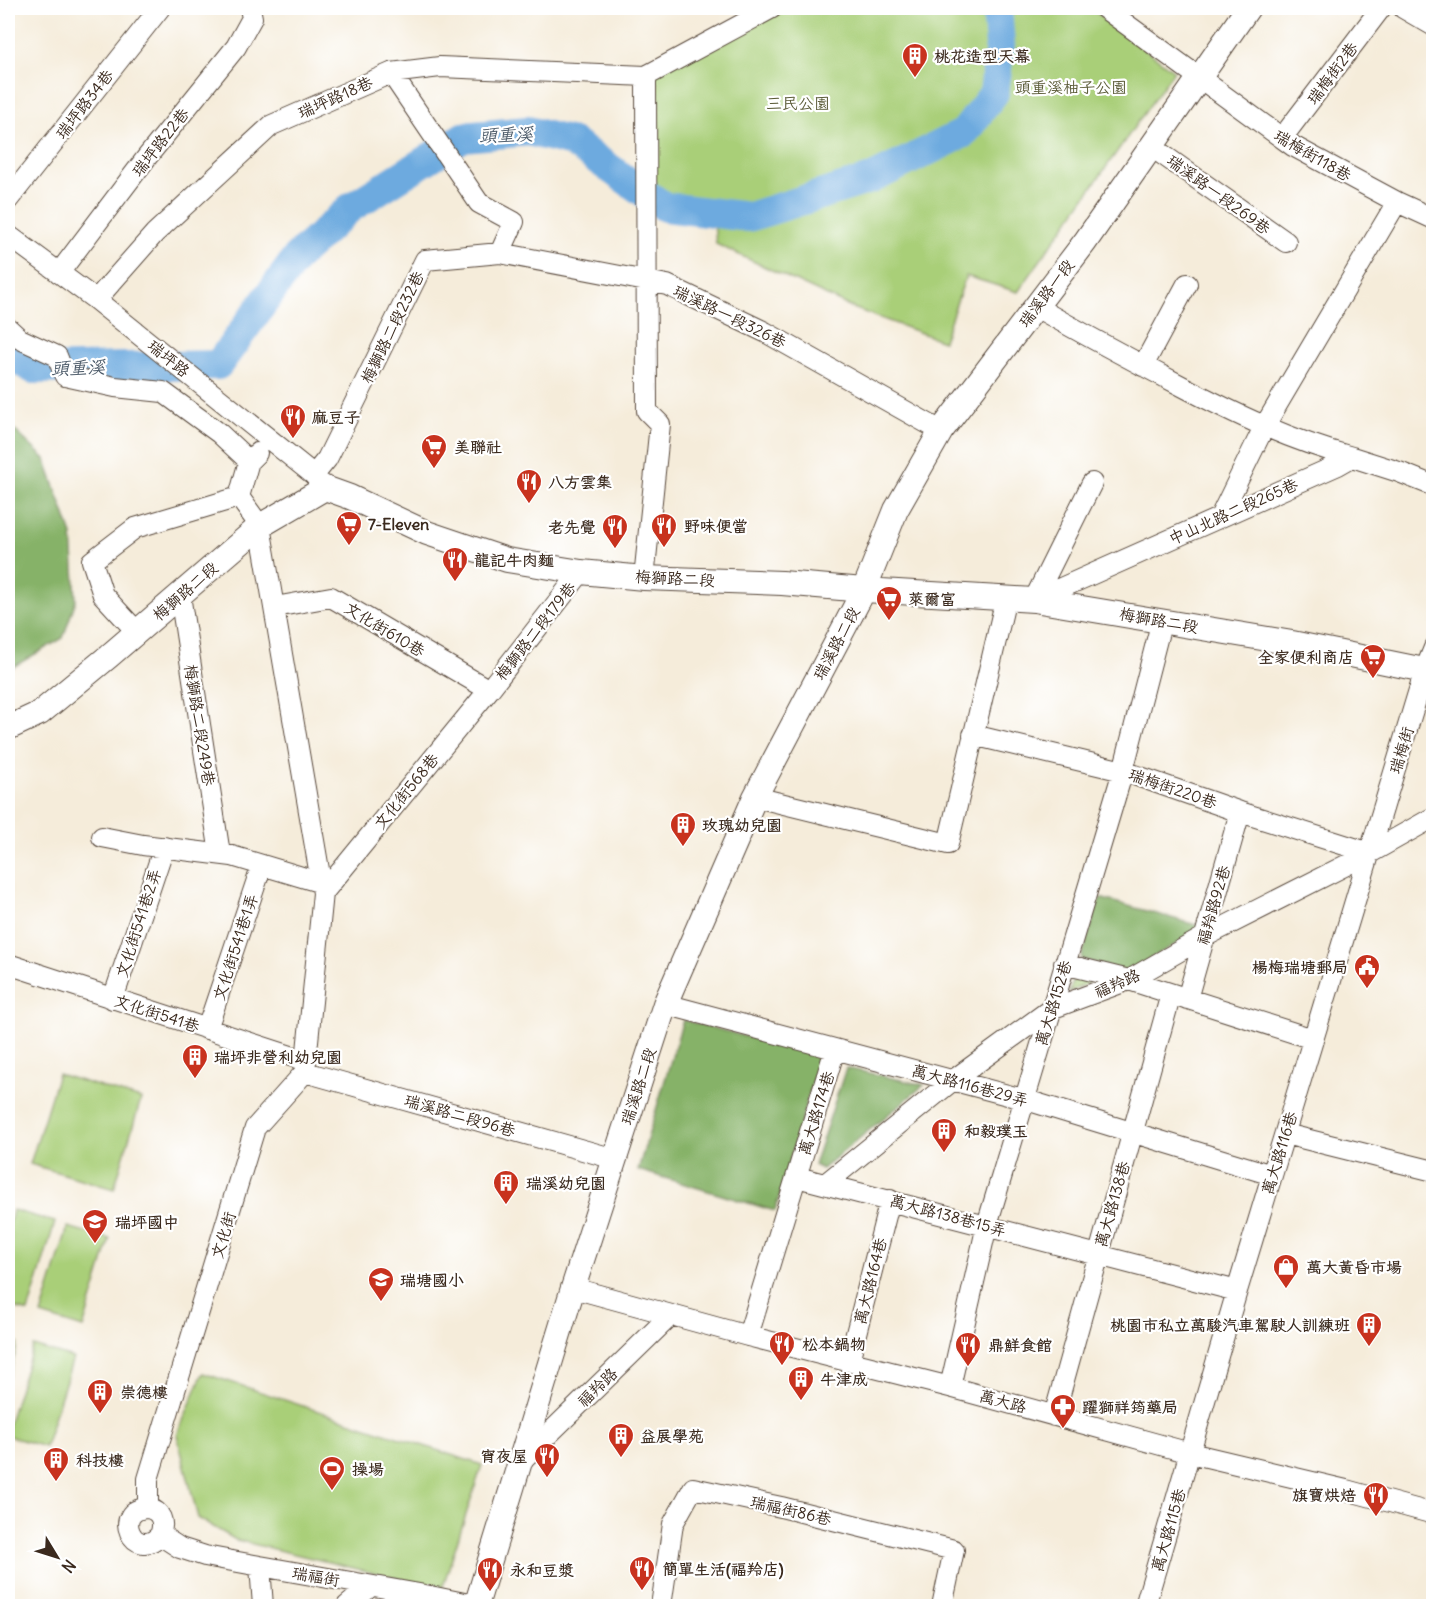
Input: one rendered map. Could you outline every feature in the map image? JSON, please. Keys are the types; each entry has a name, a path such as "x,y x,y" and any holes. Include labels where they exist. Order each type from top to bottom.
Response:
{"street":[{"name":"瑞坪路34巷","path":"8,200 160,8"},
{"name":"瑞坪路22巷","path":"59,273 147,157 236,47 252,18 250,8"},
{"path":"644,578 660,424 647,411 646,76 772,8"},
{"name":"瑞梅街118巷","path":"1104,8 1282,138 1397,202 1434,219"},
{"name":"瑞溪路一段","path":"864,590 896,510 941,431 1085,242 1248,8"},
{"name":"瑞梅街2巷","path":"1282,138 1381,8"},
{"path":"1403,8 1434,26"},
{"name":"瑞坪路18巷","path":"96,300 155,233 272,125 391,73 440,67 646,76"},
{"path":"391,73 479,203 514,222 500,253"},
{"name":"瑞溪路一段269巷","path":"1152,147 1286,242"},
{"path":"1220,517 1264,427 1397,202"},
{"name":"瑞坪路","path":"8,235 96,300 319,482"},
{"name":"瑞溪路一段326巷","path":"500,253 667,285 765,332 941,431"},
{"name":"梅獅路二段232巷","path":"319,482 327,459 425,260 500,253"},
{"path":"1143,366 1187,284"},
{"path":"1036,307 1143,366 1264,427 1310,446 1399,471 1434,486"},
{"path":"8,328 20,339 57,356 65,376 115,387 163,392 219,433 249,461"},
{"path":"239,497 249,461 269,439"},
{"name":"中山北路二段265巷","path":"1034,600 1352,457"},
{"name":"梅獅路二段","path":"8,728 40,713 260,526 319,482 427,533 497,556 581,572 644,578 782,583 1034,600 1292,643 1431,663"},
{"path":"1034,600 1092,483"},
{"path":"239,497 260,526 322,888 305,1066"},
{"path":"137,632 103,595 93,561 135,528 239,497"},
{"name":"梅獅路二段179巷","path":"489,690 581,572"},
{"name":"瑞溪路二段","path":"477,1606 573,1288 664,1004 755,797 864,590"},
{"name":"梅獅路二段249巷","path":"180,595 220,854"},
{"name":"文化街610巷","path":"275,607 331,597 489,690"},
{"path":"755,797 948,844 1006,598"},
{"name":"萬大路152巷","path":"950,1387 987,1225 1123,771 1162,621"},
{"name":"瑞梅街","path":"1370,853 1431,663"},
{"name":"文化街568巷","path":"322,888 489,690"},
{"name":"瑞梅街220巷","path":"973,735 1123,771 1240,812 1370,853"},
{"name":"福羚路92巷","path":"1179,996 1204,937 1240,812"},
{"name":"福羚路","path":"825,1184 952,1080 1051,1009 1129,980 1204,937 1370,853 1434,817"},
{"path":"102,837 232,856 322,888"},
{"name":"文化街541巷2弄","path":"113,999 164,847"},
{"name":"萬大路116巷","path":"1190,1453 1370,853"},
{"name":"文化街541巷1弄","path":"207,1029 262,865"},
{"name":"文化街541巷","path":"8,964 207,1029 305,1066"},
{"path":"1064,964 1129,980 1313,1040"},
{"name":"萬大路138巷","path":"1054,1416 1134,1132 1179,996"},
{"name":"萬大路116巷29弄","path":"664,1004 1023,1099 1272,1175"},
{"name":"萬大路174巷","path":"797,1177 835,1049"},
{"name":"瑞溪路二段96巷","path":"305,1066 615,1159"},
{"name":"文化街","path":"148,1508 147,1493 151,1469 255,1128 305,1066"},
{"path":"1285,1134 1434,1171"},
{"path":"748,1336 797,1177"},
{"name":"萬大路138巷15弄","path":"797,1177 1237,1291"},
{"name":"萬大路164巷","path":"849,1361 890,1200"},
{"name":"萬大路","path":"573,1288 1190,1453 1346,1490 1434,1514"},
{"name":"福羚路","path":"522,1460 671,1315"},
{"name":"萬大路115巷","path":"1145,1606 1190,1453"},
{"name":"瑞福街86巷","path":"661,1606 673,1524 693,1488 781,1507 954,1550 942,1606"},
{"path":"142,1508 148,1508 153,1509 162,1518 163,1523 160,1535 151,1542 140,1542 131,1536 127,1525 132,1514 142,1508"},
{"path":"160,1535 180,1548 206,1556 260,1566 263,1606"},
{"name":"瑞福街","path":"260,1566 477,1606"},
{"path":"347,1606 371,1586"}],"green space":[{"path":"773,8 1090,8 1174,71 1018,292 966,276 943,341 853,308 716,244 713,213 665,207 643,192 646,76"},
{"path":"8,424 45,459 72,535 76,600 63,638 8,670"},
{"path":"1100,898 1200,926 1198,932 1126,972 1081,959"},
{"path":"1075,976 1091,982 1069,992"},
{"path":"683,1020 820,1056 775,1211 638,1170"},
{"path":"846,1068 924,1085 822,1169 814,1165"},
{"path":"58,1074 141,1099 114,1189 30,1164"},
{"path":"13,1210 55,1222 28,1312 9,1306 14,1290 8,1288 8,1230"},
{"path":"68,1227 110,1239 83,1328 41,1315"},
{"path":"8,1340 18,1343 8,1380"},
{"path":"33,1346 73,1358 45,1447 8,1436 8,1425"},
{"name":"操場","path":"203,1373 482,1465 442,1589 236,1540 198,1518 177,1435"}],"waterway":[{"name":"頭重溪","path":"8,354 33,369 218,365 297,257 350,208 463,137 528,131 572,142 665,207 749,217 871,179 964,133 994,93 1000,45 997,8"}],"place":[{"name":"桃花造型天幕","path":"915,79"},
{"name":"麻豆子","path":"293,440"},
{"name":"美聯社","path":"434,470"},
{"name":"八方雲集","path":"529,505"},
{"name":"7-Eleven","path":"349,547"},
{"name":"野味便當","path":"664,549"},
{"name":"老先覺","path":"615,550"},
{"name":"龍記牛肉麵","path":"455,583"},
{"name":"萊爾富","path":"889,622"},
{"name":"全家便利商店","path":"1373,680"},
{"name":"玫瑰幼兒園","path":"683,848"},
{"name":"楊梅瑞塘郵局","path":"1367,990"},
{"name":"瑞坪非營利幼兒園","path":"195,1080"},
{"name":"和毅璞玉","path":"944,1154"},
{"name":"瑞溪幼兒園","path":"506,1206"},
{"name":"瑞坪國中","path":"95,1245"},
{"name":"萬大黃昏市場","path":"1286,1290"},
{"name":"瑞塘國小","path":"381,1303"},
{"name":"桃園市私立萬駿汽車駕駛人訓練班","path":"1369,1348"},
{"name":"松本鍋物","path":"782,1367"},
{"name":"鼎鮮食館","path":"968,1368"},
{"name":"牛津成","path":"801,1402"},
{"name":"崇德樓","path":"100,1415"},
{"name":"躍獅祥筠藥局","path":"1063,1430"},
{"name":"益展學苑","path":"621,1459"},
{"name":"宵夜屋","path":"547,1479"},
{"name":"科技樓","path":"56,1483"},
{"name":"操場","path":"332,1492"},
{"name":"旗寶烘焙","path":"1376,1518"},
{"name":"簡單生活(福羚店)","path":"642,1592"},
{"name":"永和豆漿","path":"490,1593"}],"park label":[{"name":"頭重溪柚子公園","path":"1071,87"},
{"name":"三民公園","path":"798,103"}]}
